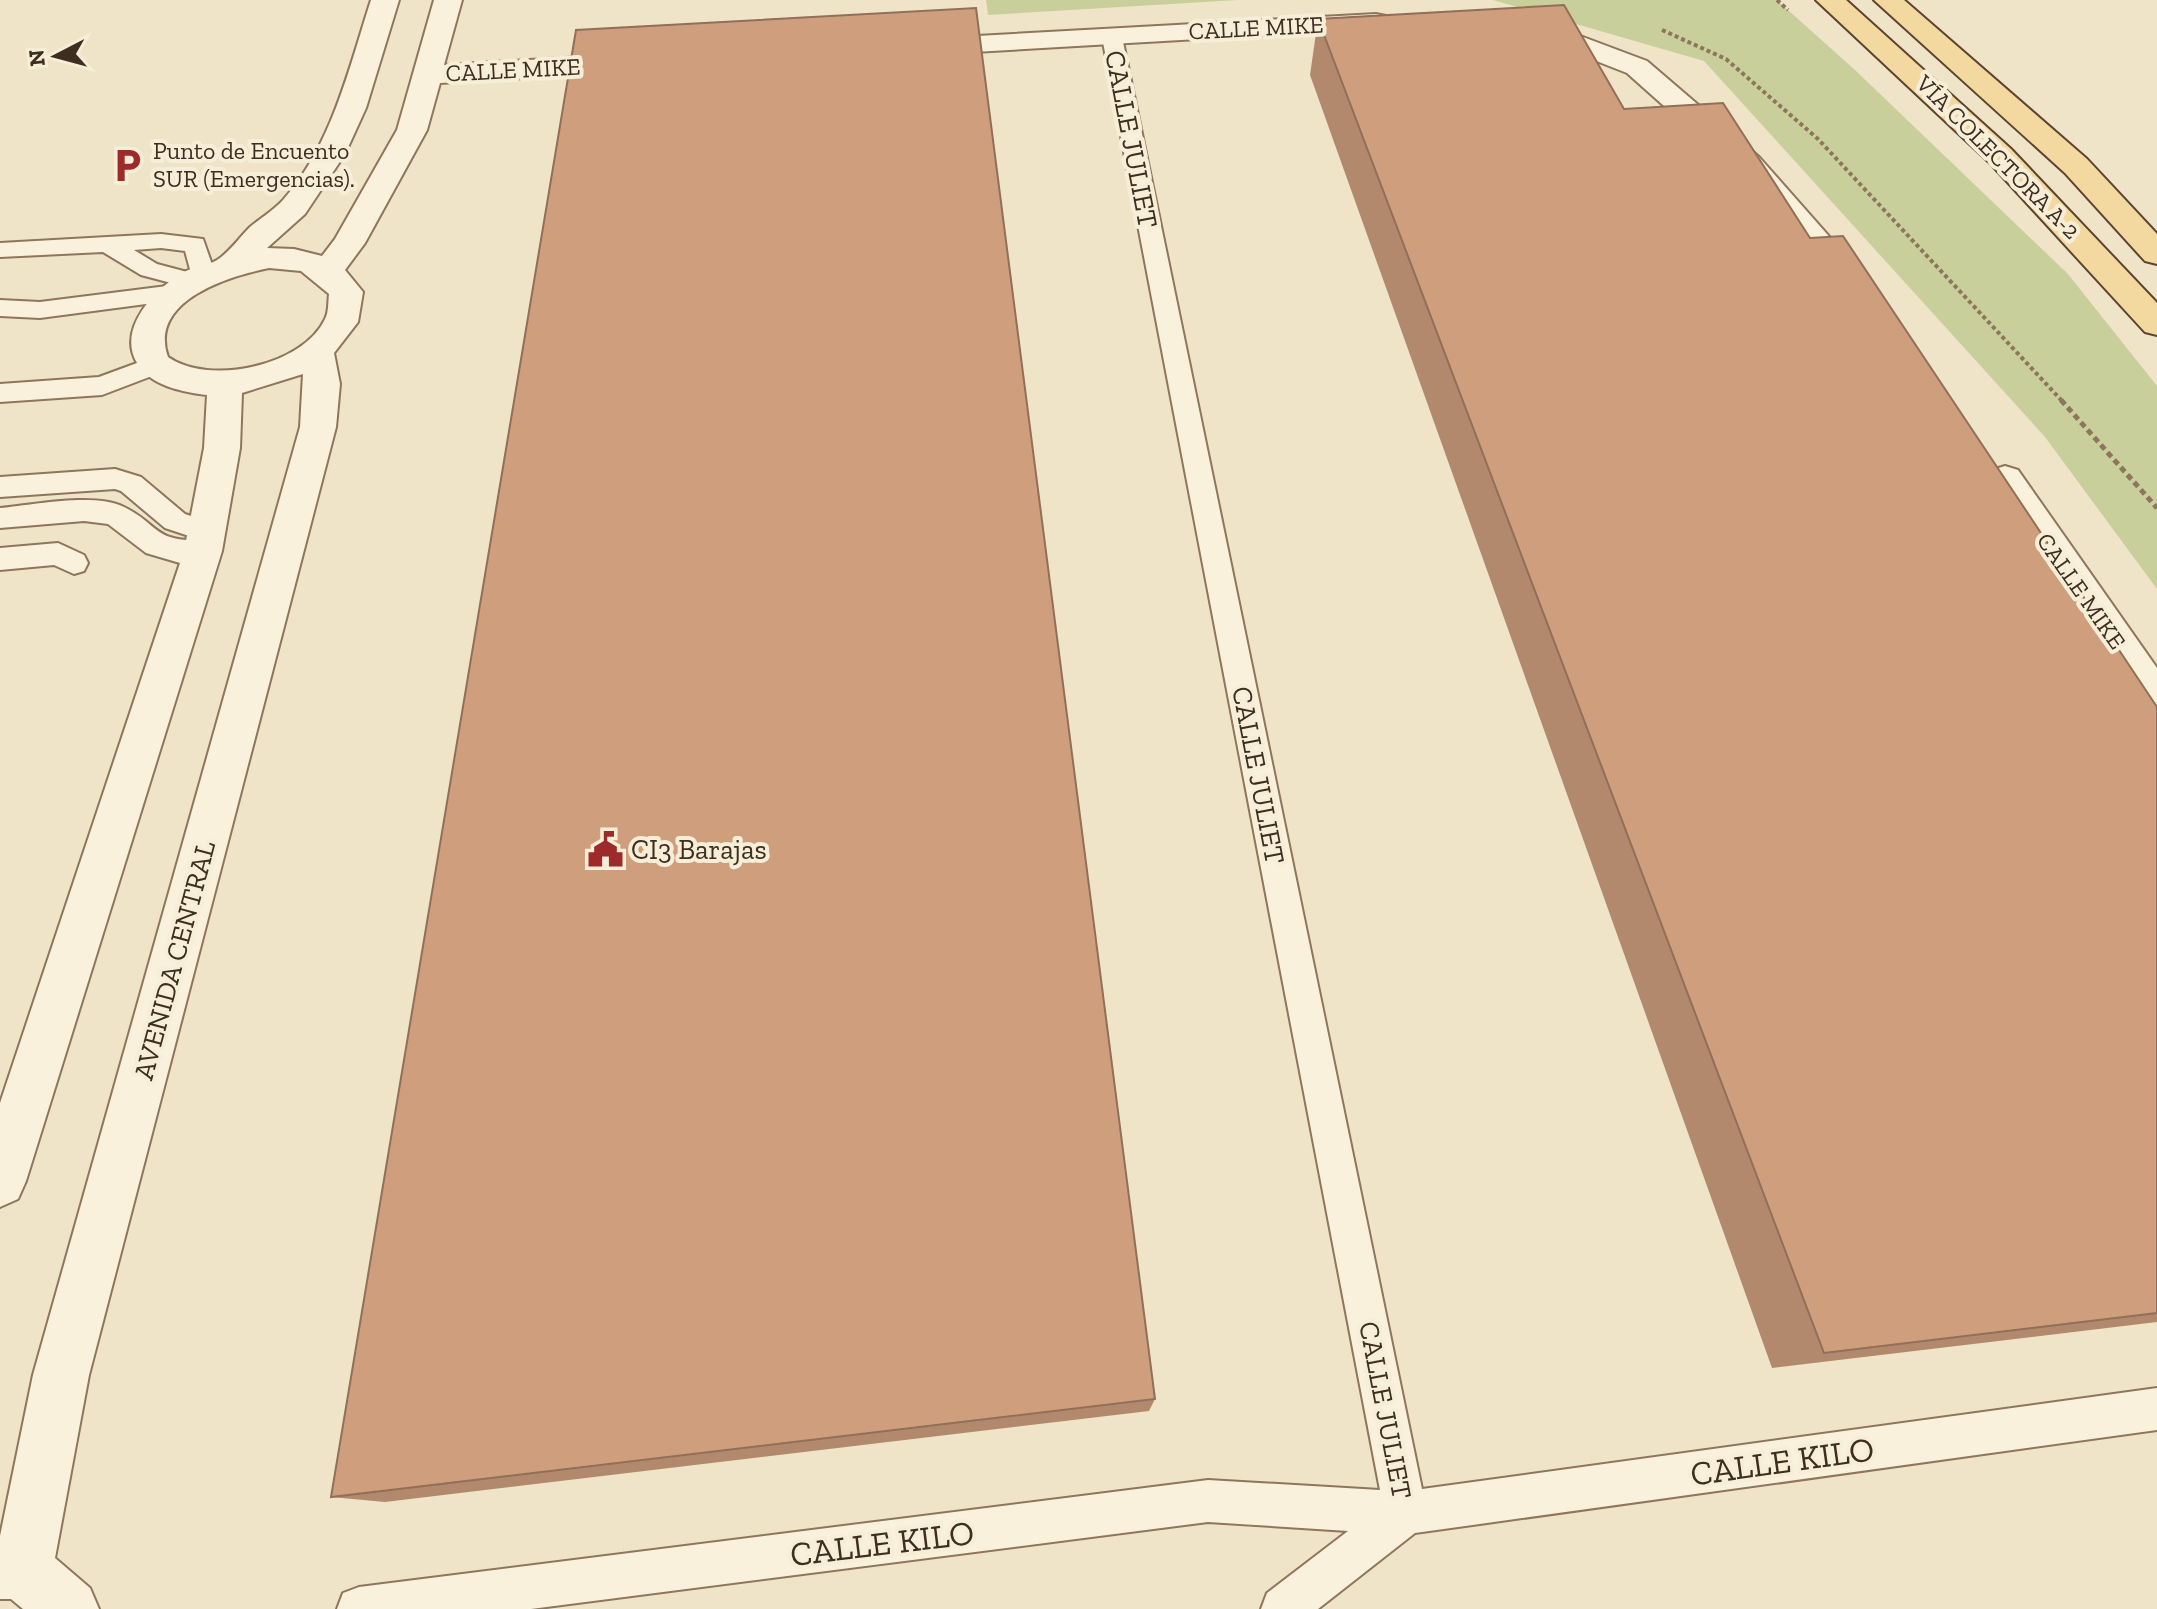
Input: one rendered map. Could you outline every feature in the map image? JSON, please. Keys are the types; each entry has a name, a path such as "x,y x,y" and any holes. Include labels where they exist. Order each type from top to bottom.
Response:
{"main road":[{"name":"VÍA COLECTORA A-2","path":"1830,0 1879,41 2038,192 2157,324"},
{"path":"1888,0 2076,166 2157,254"}],"street":[{"path":"202,278 269,258 301,260 328,270 346,292 342,321 316,351 273,374 224,384 184,380 156,365 146,343 154,318 202,278 260,236 294,207 330,154 351,108 385,0"},
{"path":"328,270 349,243 412,130 448,0"},
{"path":"1507,20 1522,22 1637,67 1748,164 1868,302"},
{"name":"CALLE MIKE","path":"889,49 1398,21"},
{"name":"CALLE MIKE","path":"428,75 651,62"},
{"name":"AVENIDA CENTRAL","path":"12,1569 61,1375 318,427 322,384 316,351"},
{"path":"0,1181 205,541 227,422 224,384"},
{"name":"CALLE MIKE","path":"1991,459 2157,701"},
{"path":"12,1569 69,1609"}],"lane":[{"name":"CALLE JULIET","path":"1112,37 1406,1513"},
{"path":"0,250 161,241 195,244 202,278"},
{"path":"106,243 149,270 202,278"},
{"path":"0,308 40,310 202,278"},
{"path":"0,393 102,386 156,365"},
{"path":"0,487 115,479 131,484 175,521 205,541"},
{"path":"0,518 84,511 115,514 156,546 180,552 205,541"},
{"path":"0,559 58,554 74,563"},
{"name":"CALLE KILO","path":"359,1609 1208,1501 1406,1513 2157,1409"},
{"path":"1283,1609 1406,1513"}],"path":[{"path":"1655,27 1726,59 1818,139 2028,363 2157,508"}],"green space":[{"path":"986,0 1238,0 988,15"},
{"path":"1493,0 1777,0 1855,70 2068,274 2157,386 2157,589 2045,437 1704,61"}],"building":[{"path":"1564,5 1624,109 1723,103 1810,238 1843,236 2157,707 2157,1313 1824,1353 1318,19"},
{"path":"976,8 1155,1399 331,1497 576,30"}],"place":[{"name":"Punto de Encuento SUR (Emergencias).","path":"127,165"},
{"name":"CI3 Barajas","path":"605,849"}]}
